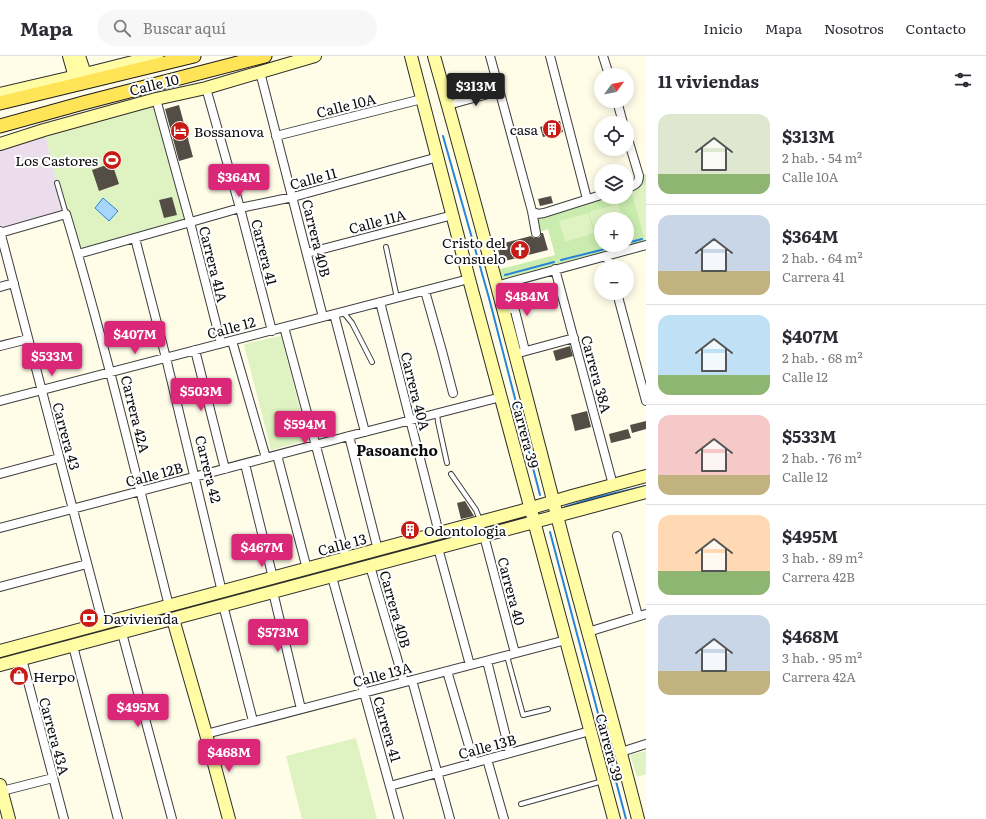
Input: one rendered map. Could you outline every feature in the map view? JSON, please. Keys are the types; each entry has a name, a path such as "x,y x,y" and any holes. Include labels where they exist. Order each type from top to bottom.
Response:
{"main road":[{"path":"69,56 80,75"},
{"path":"79,56 80,75"},
{"name":"Calle 10","path":"0,94 157,56"},
{"name":"Calle 10","path":"0,126 265,56"},
{"name":"Calle 10","path":"0,144 51,128 156,99 206,88 315,56"},
{"name":"Carrera 39","path":"411,56 469,279 533,508 566,640 614,819"},
{"name":"Carrera 39","path":"434,56 496,286 520,352 548,480 554,517 563,537 638,819"},
{"name":"Calle 10","path":"0,103 186,57"},
{"path":"0,132 170,88 195,74"},
{"name":"Calle 13","path":"0,651 378,550 646,476"},
{"path":"548,480 559,491 572,496"},
{"name":"Calle 13","path":"0,665 646,492"},
{"path":"563,537 567,521 577,510"},
{"path":"173,619 229,819"},
{"path":"1,788 9,819"}],"street":[{"path":"490,56 532,211 536,233"},
{"path":"550,56 587,199"},
{"path":"603,56 607,68"},
{"name":"Carrera 40B","path":"260,72 323,317"},
{"name":"Carrera 41","path":"206,88 240,208 272,330"},
{"path":"448,105 500,91"},
{"name":"Carrera 41A","path":"156,99 190,222 221,344"},
{"name":"Calle 10A","path":"276,136 422,99"},
{"path":"633,156 639,176 638,182 634,185"},
{"name":"Calle 11","path":"78,254 240,208 293,197 438,157"},
{"path":"532,211 538,214 544,213 594,197"},
{"path":"0,232 66,214"},
{"name":"Carrera 42A","path":"66,214 110,372 169,606"},
{"name":"Calle 11A","path":"307,253 453,215"},
{"name":"Carrera 43","path":"0,232 103,624"},
{"name":"Carrera 42","path":"135,238 166,358 222,592"},
{"path":"496,286 646,245"},
{"path":"607,256 608,260"},
{"name":"Carrera 38A","path":"555,269 613,485"},
{"name":"Calle 12","path":"0,401 469,279"},
{"path":"0,287 14,283"},
{"path":"425,291 453,393"},
{"path":"619,300 645,391 646,401"},
{"name":"Carrera 40A","path":"380,302 439,533"},
{"path":"334,314 365,432"},
{"path":"284,327 346,558"},
{"path":"520,352 574,338"},
{"path":"0,346 28,339"},
{"path":"232,341 266,458"},
{"path":"196,350 225,469"},
{"name":"Calle 12B","path":"0,528 501,397"},
{"path":"349,436 378,550"},
{"path":"277,455 308,568"},
{"path":"0,474 59,458"},
{"path":"245,464 273,578"},
{"name":"Carrera 40","path":"484,536 511,655"},
{"path":"617,536 638,616"},
{"path":"438,548 470,665"},
{"path":"0,588 87,564"},
{"name":"Carrera 40B","path":"370,566 438,773 450,819"},
{"name":"Carrera 41","path":"332,577 399,819"},
{"path":"273,592 302,709"},
{"path":"223,605 253,721"},
{"path":"588,632 646,614"},
{"path":"122,633 172,819"},
{"name":"Calle 13A","path":"206,734 566,640"},
{"path":"73,646 118,819"},
{"name":"Carrera 43A","path":"22,659 64,819"},
{"path":"486,661 510,753"},
{"path":"447,671 474,763"},
{"name":"Calle 13B","path":"390,786 590,731"},
{"path":"621,752 646,744"},
{"path":"487,759 504,819"},
{"path":"1,788 53,778"}],"lane":[{"name":"Carrera 42A","path":"58,183 66,214"},
{"path":"386,247 397,298"},
{"path":"343,312 352,323 372,362"},
{"path":"437,413 447,463"},
{"path":"451,474 476,510 481,522"},
{"path":"511,655 523,715 548,709"},
{"path":"521,804 604,781"}],"shaded area":[{"path":"44,130 66,214 0,231 0,144"}],"green space":[{"name":"Los Castores","path":"156,99 190,222 78,254 57,183 44,130"},
{"path":"646,174 646,185 634,188 634,181 639,176"},
{"path":"646,185 646,243 634,200 634,188"},
{"path":"594,199 594,204 634,204 634,200 646,243 634,246 634,212 594,212 594,252 615,252 496,286 493,271 555,255 548,229 536,233 537,214"},
{"path":"618,204 620,212 594,212 594,230 589,212"},
{"path":"588,213 594,233 565,242 559,221"},
{"path":"281,336 308,440 271,450 244,344"},
{"path":"356,738 377,819 302,819 286,756"},
{"path":"646,751 646,774 637,777 630,755"}],"water":[{"path":"103,198 118,211 109,221 95,208"}],"building":[{"path":"179,105 193,157 179,161 165,109"},
{"name":"casa","path":"560,121 563,132 543,137 540,127"},
{"path":"112,163 119,184 99,191 92,170"},
{"path":"551,196 553,203 540,206 538,199"},
{"path":"172,197 177,215 164,218 159,200"},
{"path":"541,233 543,233 548,250 501,262 497,245 531,236 537,238 540,237"},
{"path":"570,346 573,356 556,361 553,351"},
{"path":"587,411 591,427 575,431 571,415"},
{"path":"646,421 646,429 632,433 630,425"},
{"path":"628,429 631,438 611,443 609,434"},
{"path":"465,501 474,516 461,519 457,503"}],"waterway":[{"path":"443,136 489,298 540,495"},
{"path":"634,241 642,239"},
{"path":"561,260 594,252"},
{"path":"505,275 554,262"},
{"path":"565,507 594,498 646,486"},
{"path":"550,532 626,819"}],"place":[{"name":"casa","path":"552,129"},
{"name":"Bossanova","path":"180,131"},
{"name":"Los Castores","path":"112,160"},
{"name":"Cristo del Consuelo","path":"520,250"},
{"name":"Odontologia","path":"410,530"},
{"name":"Davivienda","path":"89,618"},
{"name":"Herpo","path":"19,676"}],"district":[{"name":"Pasoancho","path":"397,449"}]}
